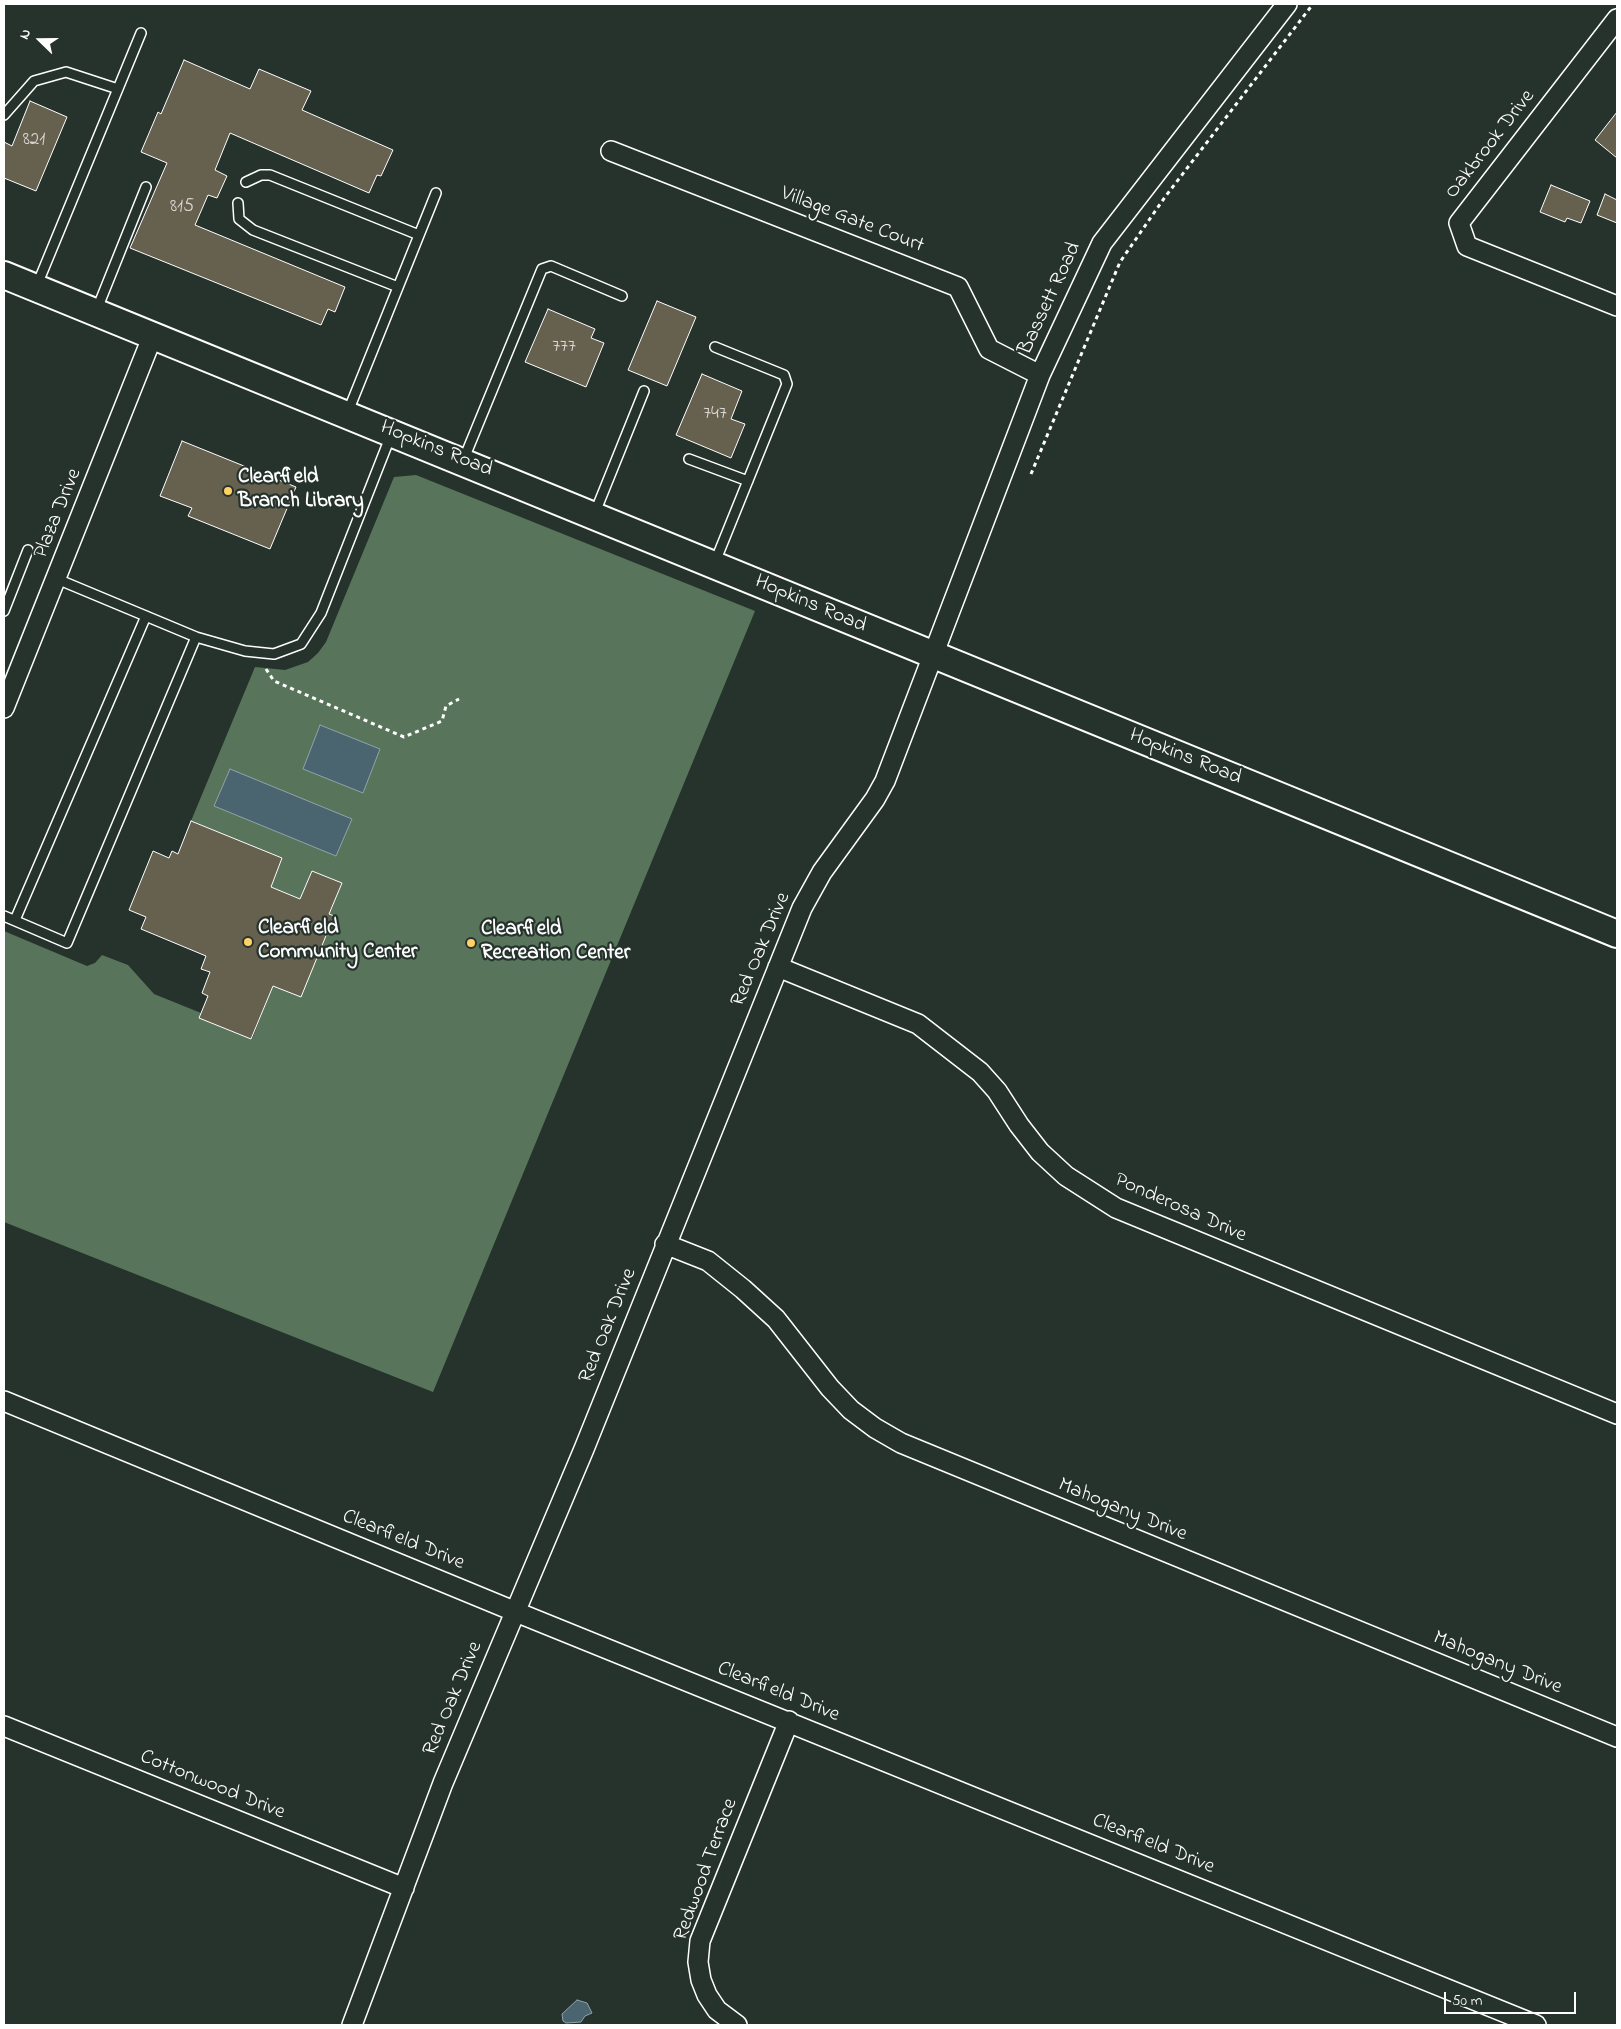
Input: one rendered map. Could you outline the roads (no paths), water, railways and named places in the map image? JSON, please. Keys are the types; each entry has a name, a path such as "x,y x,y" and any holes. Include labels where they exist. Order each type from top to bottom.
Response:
{"street":[{"name":"Bassett Road","path":"932,655 1040,375 1102,243 1287,4"},
{"name":"Oakbrook Drive","path":"1617,19 1459,223 1467,246 1617,306"},
{"name":"Village Gate Court","path":"610,151 958,287 988,349 1040,375"},
{"name":"Hopkins Road","path":"4,274 1617,934"},
{"name":"Plaza Drive","path":"4,708 8,686 57,579 153,335"},
{"name":"Red Oak Drive","path":"352,2025 443,1783 584,1449 802,908 818,880 875,799 884,781 932,655"},
{"name":"Ponderosa Drive","path":"778,967 918,1024 980,1072 997,1091 1040,1152 1086,1191 1116,1208 1617,1414"},
{"name":"Mahogany Drive","path":"665,1244 708,1261 743,1288 776,1319 830,1388 851,1410 875,1428 901,1443 1617,1738"},
{"name":"Clearfield Drive","path":"4,1401 516,1612 1536,2025"},
{"name":"Redwood Terrace","path":"737,2025 718,2010 707,1995 698,1962 700,1941 789,1721"},
{"name":"Cottonwood Drive","path":"4,1726 404,1888"}],"lane":[{"path":"36,288 141,33"},
{"path":"4,115 34,81 66,72 118,89"},
{"path":"246,182 261,175 270,175 419,235"},
{"path":"96,312 146,187"},
{"path":"347,414 436,193"},
{"path":"238,203 239,219 254,230 398,288"},
{"path":"463,462 542,270 551,266 622,296"},
{"path":"714,564 786,384 784,375 715,347"},
{"path":"594,515 644,391"},
{"path":"57,579 196,637 245,651 274,654 301,644 322,613 392,432"},
{"path":"689,459 748,481"},
{"path":"4,611 28,550"},
{"path":"14,920 146,616"},
{"path":"4,916 68,943 196,637"}],"water":[{"path":"320,725 380,749 363,793 303,769"},
{"path":"230,769 352,819 336,856 214,806"},
{"path":"577,2000 587,2003 592,2013 585,2016 581,2022 566,2023 563,2021 562,2014"}],"place":[{"name":"Clearfield Branch Library","path":"228,491"},
{"name":"Clearfield Community Center","path":"248,942"},
{"name":"Clearfield Recreation Center","path":"471,943"}]}
